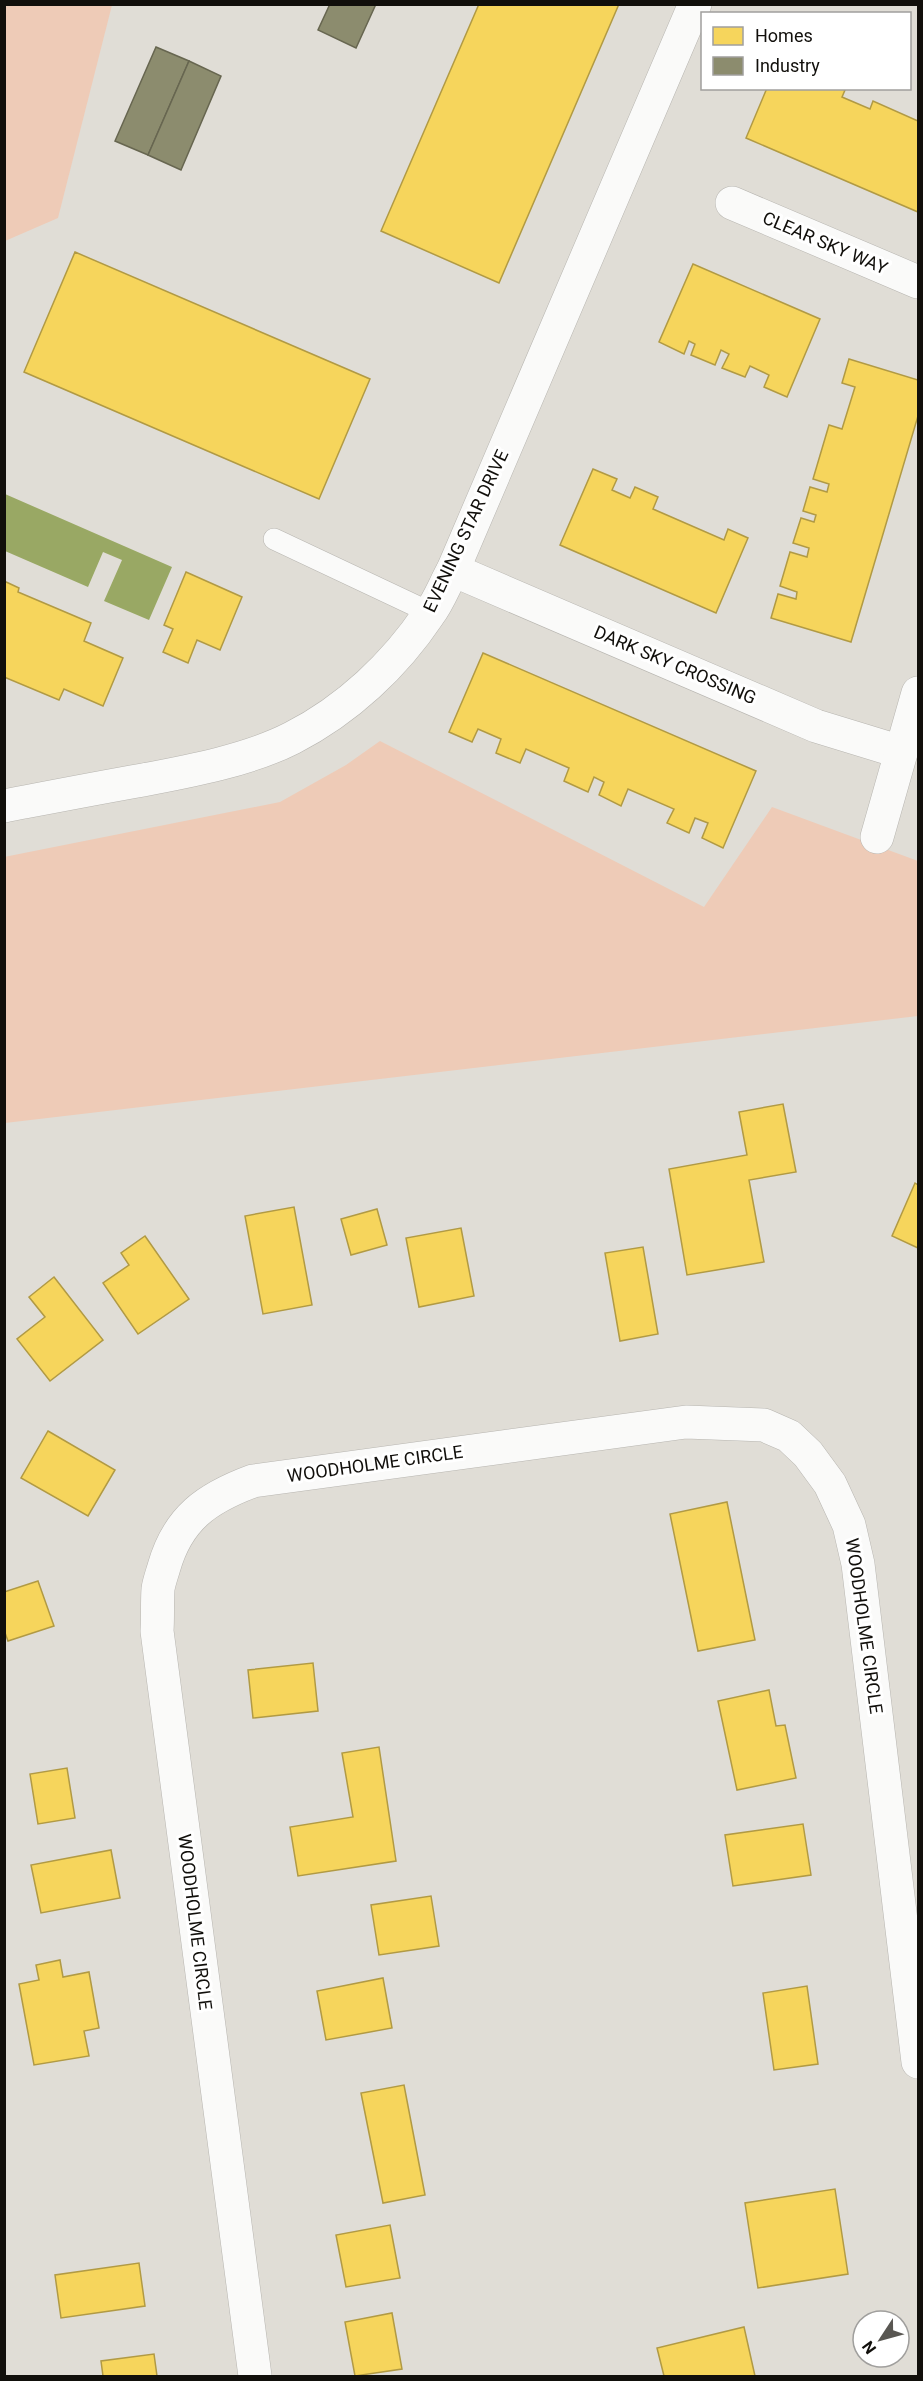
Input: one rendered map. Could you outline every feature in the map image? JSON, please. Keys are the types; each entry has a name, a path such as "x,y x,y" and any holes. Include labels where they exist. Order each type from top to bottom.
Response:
{"street":[{"name":"EVENING STAR DRIVE","path":"4,806 191,771 241,757 291,739 334,712 371,682 401,651 431,613 453,570 695,4"},
{"name":"CLEAR SKY WAY","path":"732,203 918,282"},
{"name":"DARK SKY CROSSING","path":"453,570 816,726 901,752"},
{"path":"877,837 918,693"},
{"name":"WOODHOLME CIRCLE","path":"255,2376 158,1631 159,1587 168,1553 181,1526 202,1506 229,1490 253,1481 687,1422 764,1425 789,1436 808,1454 830,1484 849,1525 858,1564 918,2062"}],"lane":[{"path":"274,539 431,613"}],"shaded area":[{"path":"5,4 112,5 58,218 5,241"},
{"path":"5,494 172,567 149,620 104,601 122,560 103,552 88,587 5,551"},
{"path":"380,741 704,907 772,807 918,861 918,1016 5,1123 4,857 280,802 346,765"}],"building: Homes":[{"path":"479,4 619,4 499,283 381,231"},
{"path":"766,90 845,90 842,97 870,109 873,101 918,121 918,212 746,138"},
{"path":"75,252 370,379 319,499 24,372"},
{"path":"693,264 820,319 787,397 764,387 769,375 750,366 745,377 722,368 729,354 721,350 715,365 691,355 695,344 689,341 684,354 659,342"},
{"path":"849,359 918,380 918,416 851,642 771,618 778,594 796,599 797,592 780,586 790,552 807,557 809,548 793,543 801,518 814,522 816,515 803,511 810,487 827,492 829,484 813,479 829,425 842,429 855,387 842,383"},
{"path":"593,469 617,479 612,490 630,498 635,487 658,497 653,509 724,540 728,529 748,538 716,613 560,545"},
{"path":"186,572 242,597 220,650 197,640 188,663 163,652 173,629 164,625"},
{"path":"4,581 19,588 18,592 91,623 84,641 123,658 103,706 64,689 59,700 4,677"},
{"path":"483,653 756,771 723,848 702,838 708,823 695,818 689,833 667,823 674,809 628,789 621,806 599,795 604,782 594,777 588,792 564,781 569,768 526,749 520,763 496,753 501,739 478,729 472,742 449,732"},
{"path":"783,1104 796,1172 749,1180 764,1262 687,1275 669,1169 747,1155 739,1112"},
{"path":"915,1183 918,1185 918,1248 892,1236"},
{"path":"294,1207 312,1305 263,1314 245,1216"},
{"path":"377,1209 387,1245 351,1255 341,1219"},
{"path":"461,1228 474,1296 419,1307 406,1238"},
{"path":"145,1236 189,1299 138,1334 103,1283 129,1265 121,1253"},
{"path":"643,1247 658,1334 620,1341 605,1253"},
{"path":"54,1277 103,1340 50,1381 17,1339 45,1317 29,1297"},
{"path":"48,1431 115,1470 88,1516 21,1478"},
{"path":"727,1502 755,1640 698,1651 670,1514"},
{"path":"38,1581 54,1626 8,1641 4,1630 4,1592"},
{"path":"313,1663 318,1711 253,1718 248,1670"},
{"path":"769,1690 776,1726 785,1725 796,1778 737,1790 718,1701"},
{"path":"379,1747 396,1861 298,1876 290,1827 353,1817 342,1753"},
{"path":"67,1768 75,1818 38,1824 30,1774"},
{"path":"803,1824 811,1875 733,1886 725,1835"},
{"path":"111,1850 120,1898 41,1913 31,1865"},
{"path":"431,1896 439,1946 379,1955 371,1905"},
{"path":"60,1960 63,1977 89,1972 99,2028 84,2031 89,2056 34,2065 19,1984 39,1980 36,1965"},
{"path":"383,1978 392,2028 326,2040 317,1991"},
{"path":"807,1986 818,2064 774,2070 763,1993"},
{"path":"404,2085 425,2195 383,2203 361,2093"},
{"path":"835,2189 848,2274 758,2288 745,2203"},
{"path":"390,2225 400,2278 346,2287 336,2235"},
{"path":"139,2263 145,2306 61,2318 55,2275"},
{"path":"392,2313 402,2369 355,2376 345,2322"},
{"path":"744,2327 755,2376 664,2376 657,2348"},
{"path":"154,2354 157,2376 103,2376 101,2361"}],"building: Industry":[{"path":"330,4 376,4 356,48 318,30"},
{"path":"156,47 189,61 148,155 115,141"},
{"path":"189,61 221,76 181,170 148,155"}]}
